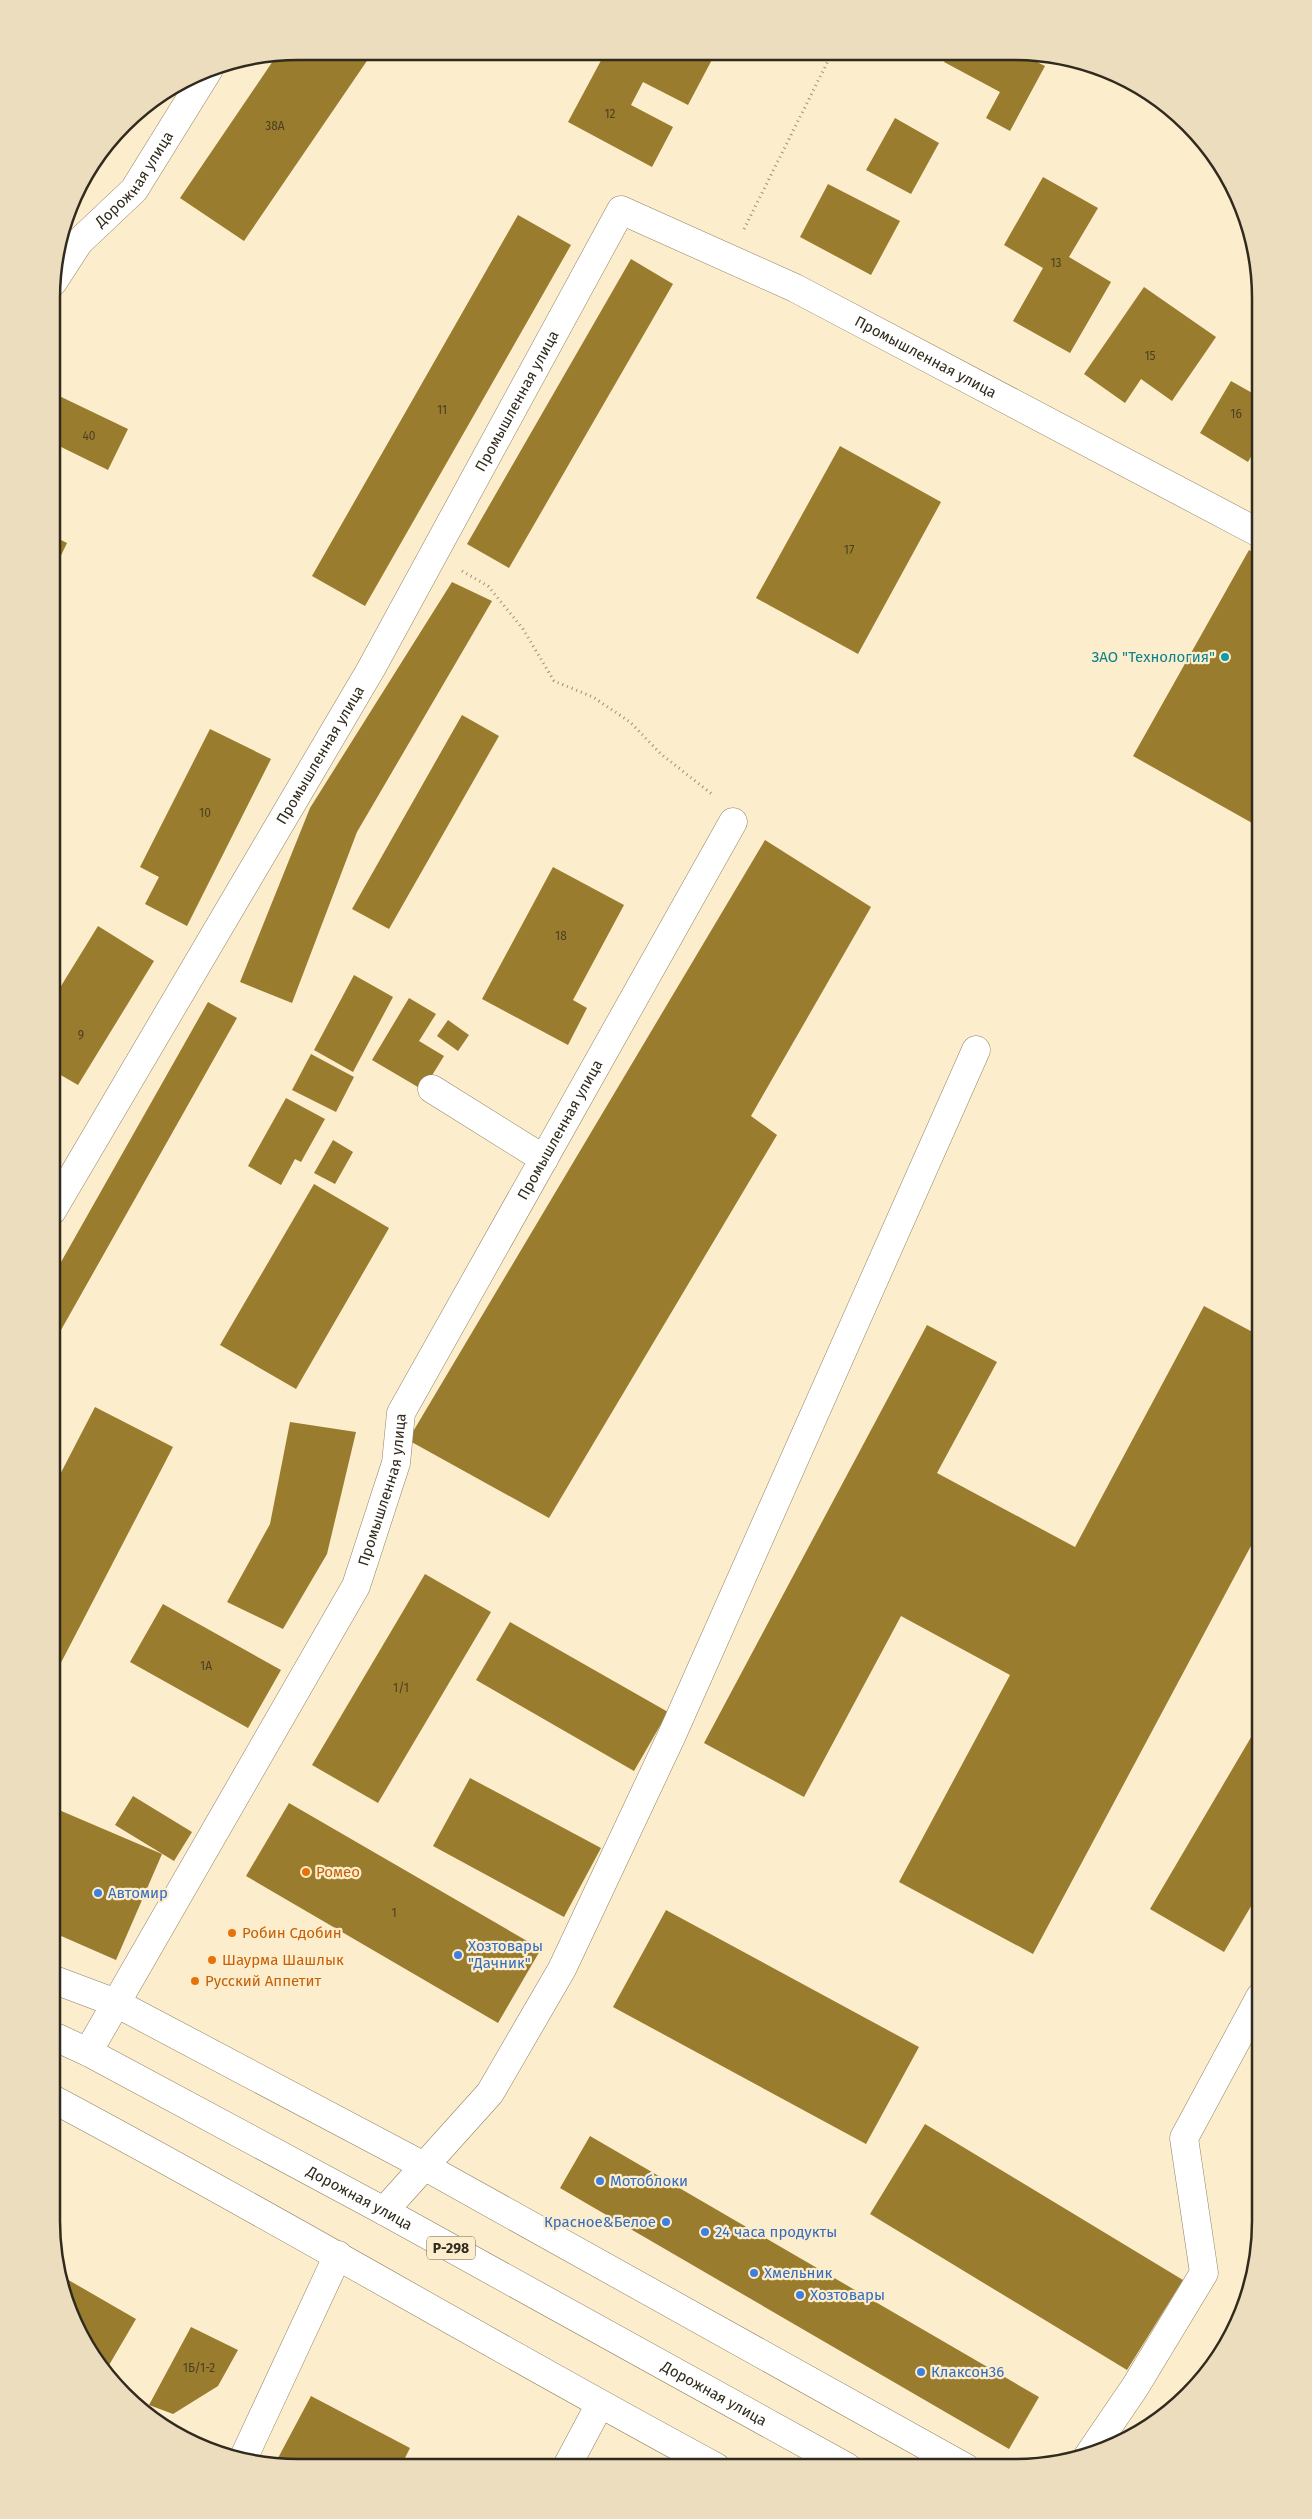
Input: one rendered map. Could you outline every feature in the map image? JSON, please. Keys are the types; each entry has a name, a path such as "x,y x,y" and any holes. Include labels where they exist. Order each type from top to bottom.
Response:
{"main road":[{"name":"Дорожная улица","path":"62,268 79,242 134,190 202,81"},
{"name":"Промышленная улица","path":"60,1197 371,668 621,210 795,288 1252,529"},
{"name":"Промышленная улица","path":"88,2052 356,1586 396,1463 401,1413 733,822"},
{"path":"384,2211 490,2093 562,1969 672,1735 976,1050"},
{"path":"432,1089 544,1159"},
{"path":"60,1982 116,2003 424,2166 950,2459"},
{"path":"1096,2444 1135,2387 1204,2272 1184,2138 1252,2012"},
{"name":"Дорожная улица","path":"60,2039 384,2211 833,2459"},
{"path":"60,2103 187,2170 600,2404 701,2459"},
{"path":"245,2453 338,2256"},
{"path":"571,2459 600,2404"}],"path":[{"path":"729,259 828,60"},
{"path":"433,555 488,586 523,629 554,681 593,696 630,722 661,754 708,790 733,822"}],"building":[{"path":"368,60 244,241 180,198 272,62"},
{"path":"601,60 712,60 688,105 643,82 631,105 673,127 652,167 568,122"},
{"path":"945,60 1014,60 1036,61 1045,66 1010,131 986,118 1000,92 944,62"},
{"path":"895,118 939,143 911,194 866,170"},
{"path":"1043,177 1098,208 1069,257 1111,282 1070,353 1013,321 1043,268 1004,245"},
{"path":"828,184 900,221 871,275 800,237"},
{"path":"518,215 571,245 365,606 312,576"},
{"path":"631,259 673,284 509,568 467,544"},
{"path":"1144,287 1216,337 1172,401 1141,379 1125,403 1084,374"},
{"path":"1231,381 1252,393 1252,455 1248,462 1200,433"},
{"path":"60,396 128,429 108,470 60,446"},
{"path":"840,446 941,502 858,654 756,598"},
{"path":"60,540 67,543 60,558"},
{"name":"ЗАО \"Технология\"","path":"1249,550 1252,552 1252,823 1133,756"},
{"path":"452,582 492,601 357,832 292,1003 240,982 310,808"},
{"path":"462,715 499,736 389,929 352,909"},
{"path":"210,729 271,759 187,926 145,904 159,877 140,867"},
{"path":"765,840 871,907 751,1116 777,1135 549,1518 408,1440"},
{"path":"553,867 624,905 573,1000 587,1008 568,1045 482,999"},
{"path":"98,926 154,961 78,1085 60,1075 60,988"},
{"path":"354,975 393,997 353,1072 314,1050"},
{"path":"409,998 436,1014 419,1041 444,1056 423,1090 372,1060"},
{"path":"208,1002 237,1018 60,1332 60,1264"},
{"path":"448,1020 469,1035 458,1051 437,1036"},
{"path":"311,1054 354,1077 336,1112 292,1090"},
{"path":"286,1098 325,1119 301,1162 295,1159 281,1185 248,1166"},
{"path":"333,1140 353,1152 335,1184 314,1173"},
{"path":"314,1184 389,1228 296,1389 220,1345"},
{"path":"1204,1306 1252,1332 1252,1544 1033,1954 899,1882 1010,1675 901,1616 804,1797 704,1743 927,1325 997,1362 937,1473 1075,1547"},
{"path":"95,1407 173,1447 60,1665 60,1475"},
{"path":"290,1422 356,1432 327,1554 283,1629 227,1602 270,1524"},
{"path":"425,1574 491,1612 378,1803 312,1765"},
{"path":"163,1604 281,1670 248,1728 130,1662"},
{"path":"510,1622 668,1712 634,1771 476,1680"},
{"path":"1252,1736 1252,1905 1224,1952 1150,1909"},
{"path":"470,1778 601,1848 564,1917 433,1846"},
{"path":"133,1796 192,1832 174,1861 115,1825"},
{"path":"289,1803 541,1949 498,2023 246,1876"},
{"name":"Автомир","path":"60,1810 162,1854 116,1960 60,1936"},
{"path":"666,1910 919,2047 866,2144 613,2007"},
{"path":"925,2124 1183,2280 1127,2370 870,2214"},
{"path":"590,2136 1039,2397 1009,2449 560,2188"},
{"path":"67,2279 136,2319 109,2366 92,2340 78,2312"},
{"path":"191,2327 238,2350 218,2386 173,2414 149,2405"},
{"path":"311,2396 410,2448 404,2459 278,2458"}],"place":[{"name":"ЗАО \"Технология\"","path":"1225,657"},
{"name":"Ромео","path":"306,1872"},
{"name":"Автомир","path":"98,1893"},
{"name":"Робин Сдобин","path":"232,1933"},
{"name":"Хозтовары \"Дачник\"","path":"458,1955"},
{"name":"Шаурма Шашлык","path":"212,1960"},
{"name":"Русский Аппетит","path":"195,1981"},
{"name":"Мотоблоки","path":"600,2181"},
{"name":"Красное&Белое","path":"666,2222"},
{"name":"24 часа продукты","path":"705,2232"},
{"name":"Хмельник","path":"754,2273"},
{"name":"Хозтовары","path":"800,2295"},
{"name":"Клаксон36","path":"921,2372"}]}
